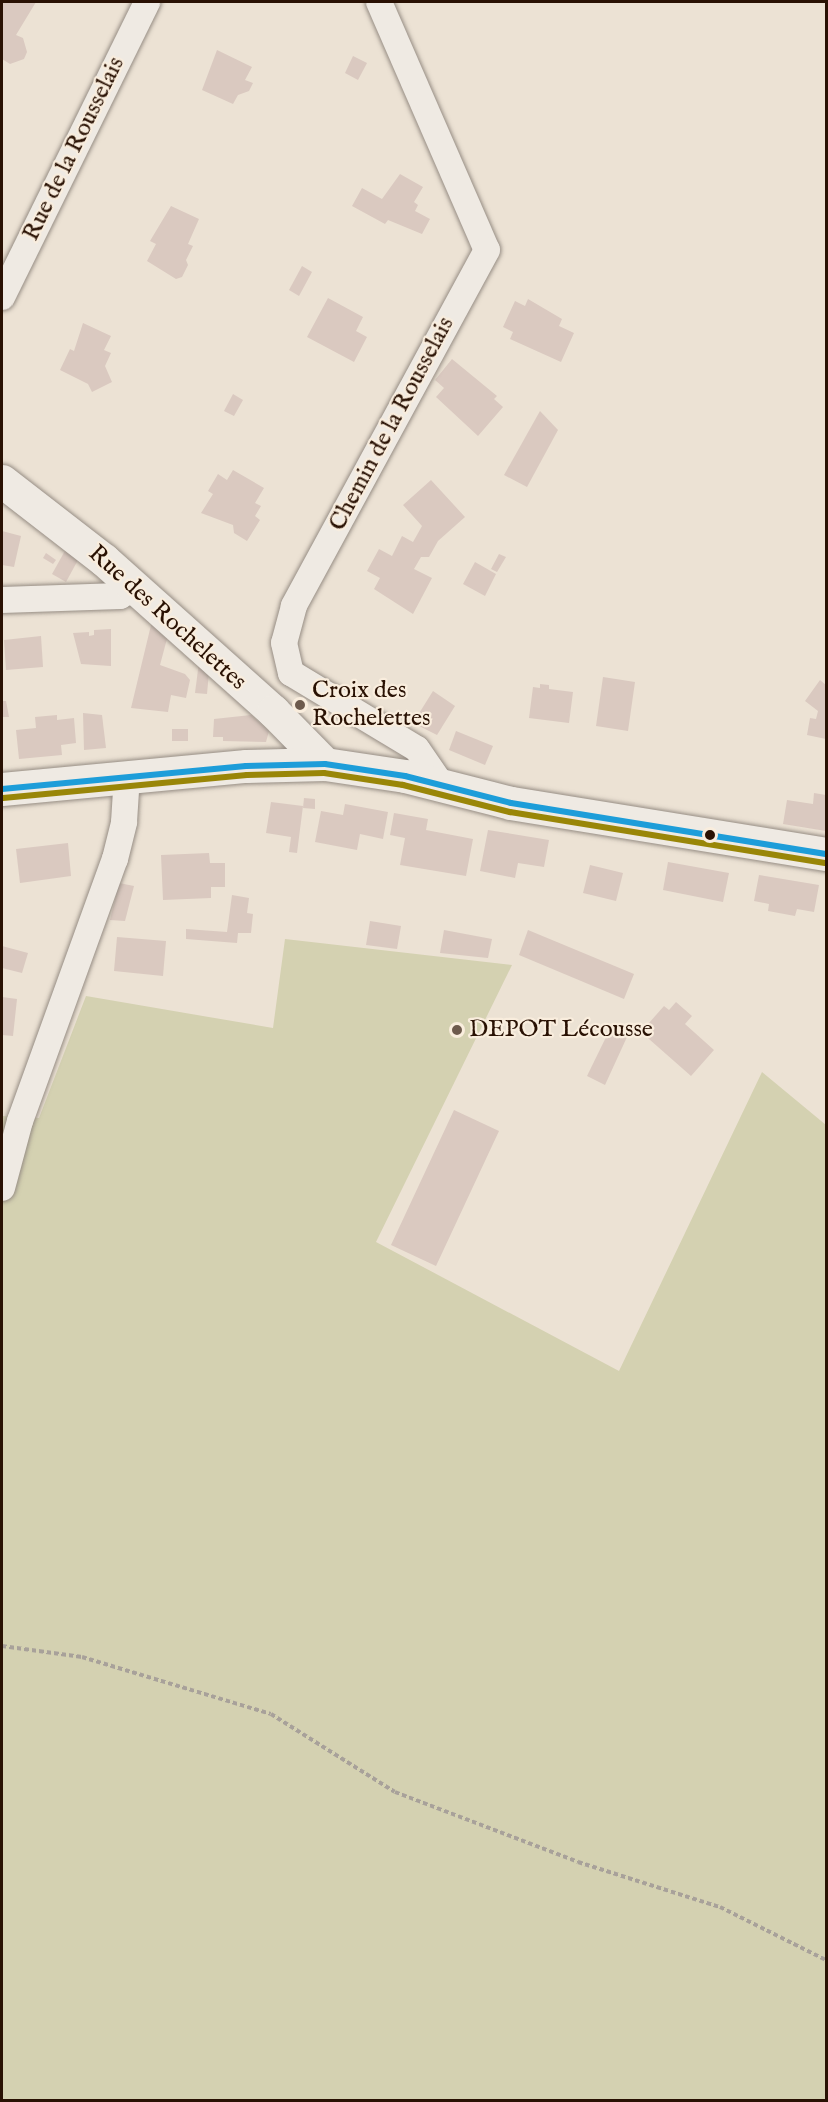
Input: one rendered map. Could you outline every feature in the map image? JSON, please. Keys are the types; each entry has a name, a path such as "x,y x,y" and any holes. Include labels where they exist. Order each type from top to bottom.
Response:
{"main road":[{"name":"Rue des Rochelettes","path":"2,481 134,588 273,711 325,764"},
{"path":"2,789 127,776 325,764 405,776 511,803 826,854"}],"street":[{"name":"Rue de la Rousselais","path":"2,297 147,2"},
{"name":"Chemin de la Rousselais","path":"379,2 488,250 294,606 284,643 291,673 417,749 443,787"},
{"path":"2,600 120,596 134,588"},
{"path":"2,1188 20,1121 115,859 124,822 127,776"}],"path":[{"path":"2,1646 82,1657 270,1714 395,1792 578,1862 720,1907 826,1960"}],"shaded area":[{"path":"285,939 512,965 376,1242 619,1371 762,1072 826,1125 826,2100 2,2100 2,1116 39,1118 86,996 273,1028"}],"building":[{"path":"2,2 36,2 16,35 23,38 27,52 24,59 10,64 2,59"},
{"path":"217,50 252,67 245,80 253,83 249,91 238,95 233,104 202,90"},
{"path":"353,56 367,63 358,80 345,73"},
{"path":"400,174 423,187 414,202 418,205 415,211 430,219 422,234 388,220 385,224 352,206 362,188 382,199"},
{"path":"171,206 199,219 188,244 193,246 186,260 188,265 182,277 176,279 147,261 156,244 150,241"},
{"path":"302,266 312,272 299,296 289,290"},
{"path":"328,298 363,317 356,331 367,337 354,362 307,337"},
{"path":"528,299 562,319 559,326 574,333 561,362 510,339 513,332 503,327 515,301 525,306"},
{"path":"83,323 111,336 104,350 111,353 105,366 112,382 92,392 88,384 60,370 70,349 74,351"},
{"path":"452,359 497,396 494,399 503,407 478,436 436,397 444,388 435,380"},
{"path":"233,394 243,400 234,416 224,411"},
{"path":"540,411 558,430 527,487 504,475"},
{"path":"233,470 264,488 255,503 261,506 255,516 260,520 247,541 234,533 233,525 201,513 213,494 208,491 218,474 227,480"},
{"path":"431,480 465,517 438,541 429,557 421,557 414,569 432,578 413,614 374,589 380,578 367,571 379,549 392,556 402,536 413,542 422,526 403,505"},
{"path":"2,531 21,536 14,567 2,565"},
{"path":"66,549 78,560 66,582 52,574"},
{"path":"46,553 56,560 53,564 43,558"},
{"path":"499,554 506,557 497,572 491,569"},
{"path":"475,562 496,574 485,596 463,584"},
{"path":"152,621 168,635 160,665 185,674 190,680 186,698 171,695 168,712 131,708"},
{"path":"111,629 111,666 81,664 73,633 89,632 89,636 94,635 94,630"},
{"path":"41,636 43,667 6,670 4,640"},
{"path":"199,662 209,672 207,694 195,693"},
{"path":"603,677 635,682 628,731 596,726"},
{"path":"820,680 826,685 826,739 807,735 810,718 816,719 818,711 805,701"},
{"path":"540,684 549,685 549,689 573,692 569,723 529,718 533,687 540,688"},
{"path":"433,691 455,706 437,735 413,723"},
{"path":"2,701 6,701 9,717 2,717"},
{"path":"83,713 102,715 106,748 84,750"},
{"path":"57,715 57,720 74,718 76,743 61,745 62,755 19,759 16,730 36,728 35,717"},
{"path":"251,715 269,731 266,742 223,741 223,737 213,737 214,719"},
{"path":"172,729 188,729 188,741 172,741"},
{"path":"456,731 493,746 485,765 449,750"},
{"path":"814,793 826,795 826,831 783,824 787,800 813,804"},
{"path":"304,798 315,799 315,809 303,808"},
{"path":"271,802 303,806 297,853 289,852 291,837 266,833"},
{"path":"345,804 388,812 383,839 360,834 357,850 315,842 321,811 343,815"},
{"path":"394,813 428,819 426,830 473,839 466,876 400,865 405,838 390,835"},
{"path":"488,830 549,840 544,867 518,863 515,878 480,871"},
{"path":"68,843 71,876 20,883 16,849"},
{"path":"209,853 210,863 225,863 225,887 211,887 211,898 163,900 161,855"},
{"path":"668,862 729,873 723,902 663,890"},
{"path":"590,865 623,873 616,901 583,893"},
{"path":"759,875 819,885 814,912 797,909 795,916 768,911 769,904 754,901"},
{"path":"119,883 134,886 125,921 110,920"},
{"path":"232,895 249,898 247,913 253,914 251,933 238,933 237,943 186,939 186,929 227,932"},
{"path":"370,921 401,926 397,949 366,945"},
{"path":"444,930 492,939 488,958 440,953"},
{"path":"528,930 634,974 624,999 519,955"},
{"path":"117,937 166,941 163,976 114,971"},
{"path":"2,946 28,953 22,973 2,968"},
{"path":"2,997 17,999 13,1036 2,1035"},
{"path":"676,1002 692,1016 685,1024 714,1050 691,1076 641,1032 664,1006 669,1010"},
{"path":"610,1029 627,1037 605,1085 587,1076"},
{"path":"454,1110 499,1131 436,1266 391,1245"}],"transit line":[{"path":"2,789 246,766 325,764 405,776 511,803 826,854"},
{"path":"3,798 247,775 324,773 403,785 510,812 825,863"}],"place":[{"name":"Croix des Rochelettes","path":"300,705"},
{"name":"DEPOT Lécousse","path":"457,1030"}]}
